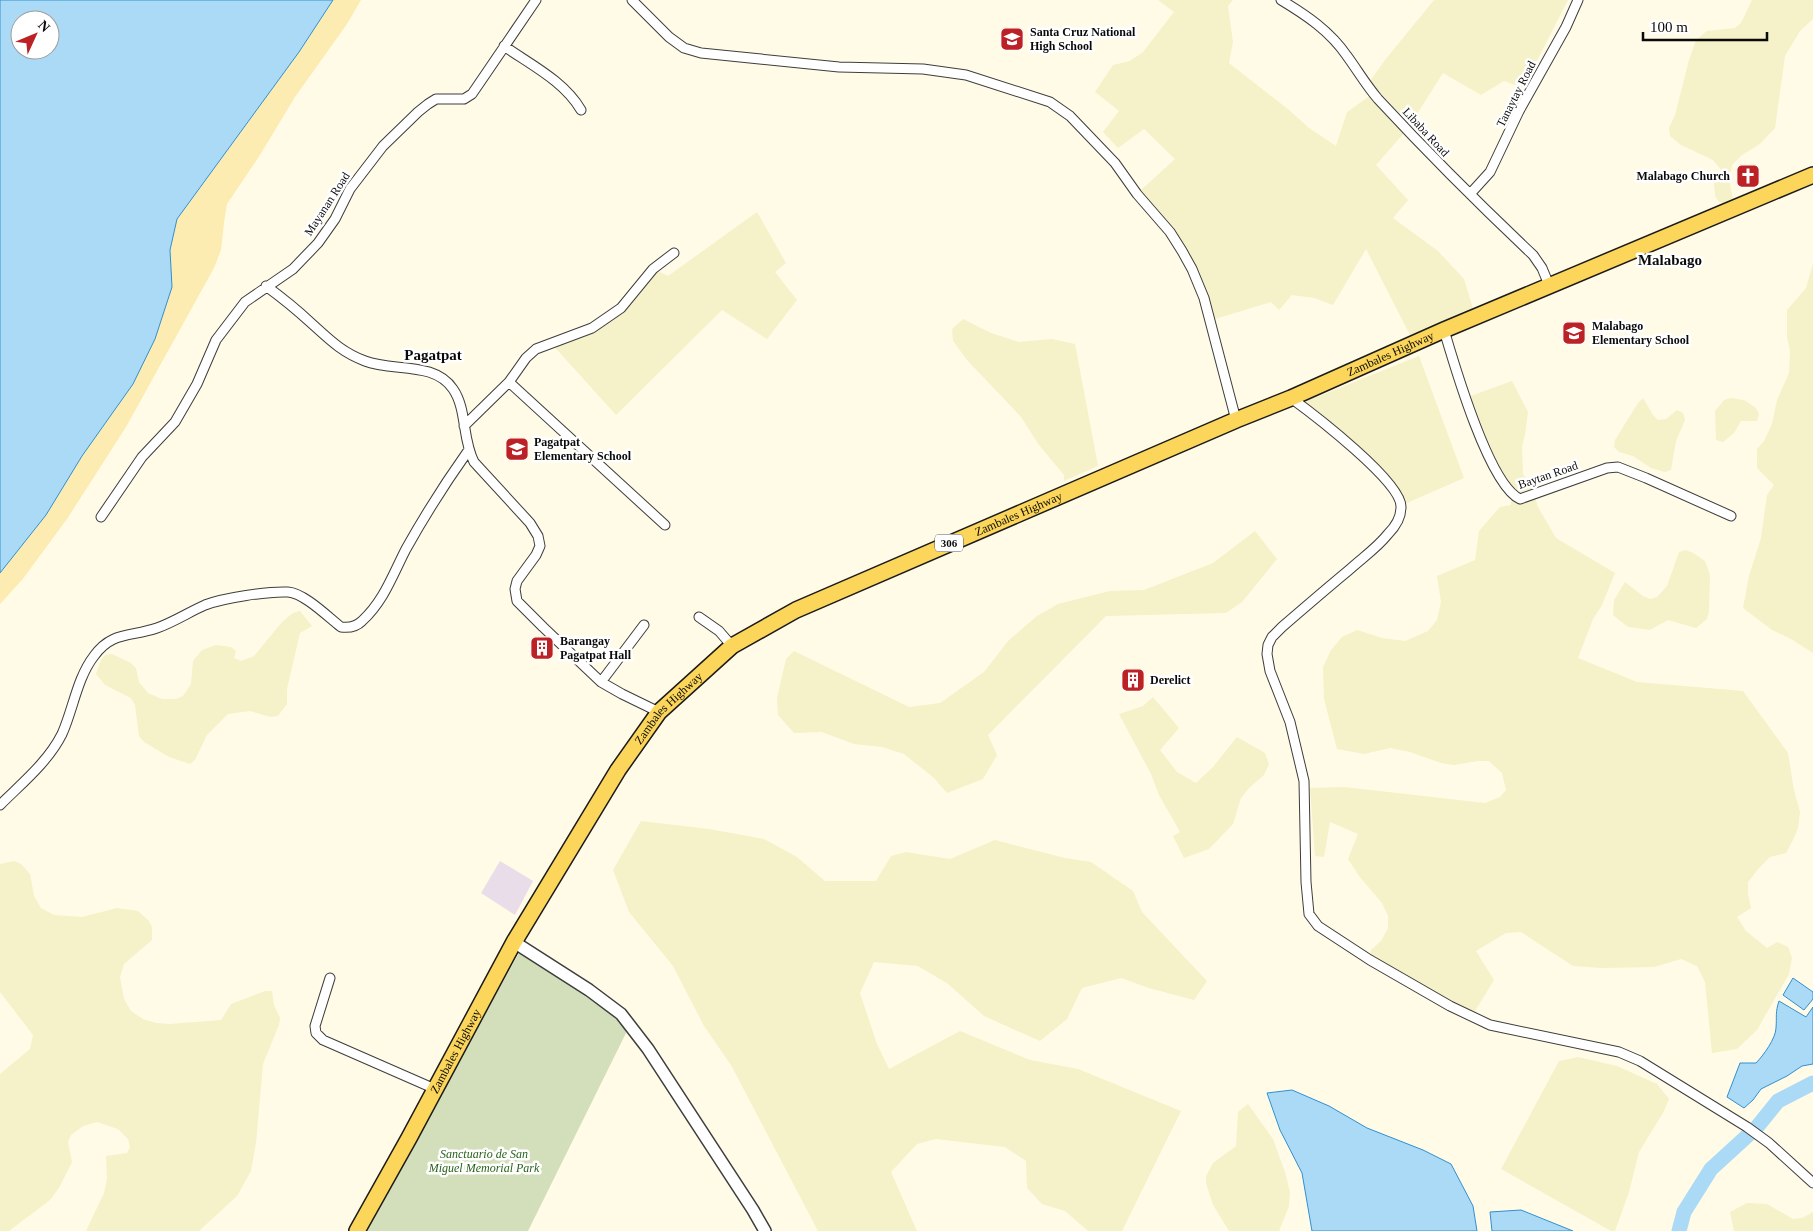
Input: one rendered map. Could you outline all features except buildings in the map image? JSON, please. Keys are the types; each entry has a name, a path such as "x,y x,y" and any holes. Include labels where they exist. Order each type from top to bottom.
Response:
{"main road":[{"name":"Zambales Highway","path":"356,1231 436,1089 514,942 618,770 659,712 732,646 796,610 1291,398 1549,285 1813,175"}],"street":[{"name":"Mayanan Road","path":"101,517 142,457 174,422 197,384 216,340 245,302 292,269 318,244 335,219 350,189 384,146 428,104 436,99 464,99 472,94 536,0"},
{"path":"632,0 669,37 684,48 701,53 839,67 924,69 966,75 1050,102 1070,116 1115,163 1137,194 1170,232 1182,251 1204,298 1236,420"},
{"name":"Libaba Road","path":"1281,0 1316,23 1331,37 1377,97 1443,168 1533,255 1542,268 1549,285"},
{"name":"Tanaytay Road","path":"1470,194 1490,172 1519,111 1566,28 1578,0"},
{"path":"504,46 557,83 574,98 582,110"},
{"path":"464,426 509,382 526,358 536,349 592,328 621,308 653,269 674,253"},
{"path":"266,286 343,352 367,362 421,370 439,376 448,382 461,406 468,451 474,462 519,511 538,536 540,546 536,556 517,581 517,600 601,682 659,712"},
{"name":"Baytan Road","path":"1444,330 1470,411 1494,467 1513,496 1520,500 1606,468 1618,467 1731,516"},
{"path":"509,382 665,525"},
{"path":"1291,398 1320,419 1360,453 1392,488 1401,506 1395,525 1381,542 1272,637 1268,645 1267,654 1270,670 1290,722 1304,781 1306,882 1309,914 1318,926 1370,960 1450,1006 1490,1025 1619,1052 1640,1061 1747,1127 1769,1143 1813,1183"},
{"path":"0,805 51,754 62,733 79,686 93,657 108,641 122,635 155,629 174,622 207,604 260,594 289,592 299,595 341,627 350,628 361,623 376,605 390,583 406,549 468,451"},
{"path":"699,617 718,631 732,646"},
{"path":"601,682 644,625"},
{"path":"514,942 589,990 621,1014 648,1049 765,1231"},
{"path":"330,978 315,1026 316,1033 323,1040 436,1089"}],"shaded area":[{"path":"1158,0 1233,0 1228,6 1233,42 1229,63 1309,128 1336,146 1347,112 1370,96 1404,133 1376,165 1408,200 1393,218 1438,251 1464,279 1474,312 1461,320 1410,335 1366,249 1333,305 1314,298 1292,295 1279,310 1271,302 1215,319 1200,275 1191,256 1174,228 1141,190 1175,159 1144,129 1118,148 1103,132 1119,111 1095,92 1113,65 1130,61 1143,52 1174,12"},
{"path":"1434,0 1568,0 1523,88 1504,81 1481,95 1443,73 1410,125 1370,81"},
{"path":"1752,0 1813,0 1813,19 1800,31 1785,56 1775,128 1760,144 1742,155 1732,165 1729,179 1733,200 1727,204 1719,202 1715,196 1714,182 1720,178 1722,171 1713,160 1681,145 1670,136 1669,128 1675,115 1696,40 1707,31 1735,28 1741,23"},
{"path":"757,212 786,263 775,272 797,300 767,339 722,310 616,415 550,342 567,338 621,308 653,269 668,276"},
{"path":"1813,263 1813,653 1772,630 1743,608 1749,576 1761,538 1767,495 1774,485 1757,468 1757,449 1764,441 1772,424 1777,400 1789,373 1790,352 1787,336 1787,310 1806,288"},
{"path":"963,319 991,333 1019,342 1052,339 1075,344 1098,466 1064,481 1064,475 1039,445 1021,417 967,360 953,341 952,329"},
{"path":"1419,356 1464,478 1407,503 1384,472 1362,450 1335,426 1302,403"},
{"path":"1512,381 1528,412 1522,447 1523,474 1533,491 1538,507 1556,538 1615,573 1602,605 1593,619 1578,658 1637,682 1743,691 1788,753 1800,812 1798,828 1786,853 1770,857 1748,882 1751,908 1737,917 1746,931 1767,948 1777,942 1788,947 1792,958 1789,974 1757,1030 1737,1049 1712,1053 1705,982 1697,966 1681,959 1654,967 1601,968 1573,966 1521,932 1506,933 1476,951 1494,980 1472,1016 1370,960 1371,950 1381,941 1388,928 1388,916 1382,903 1359,876 1348,859 1358,834 1330,822 1324,857 1315,856 1310,788 1344,787 1485,803 1500,797 1506,790 1502,773 1489,761 1454,765 1390,748 1364,754 1337,749 1324,699 1323,667 1331,650 1342,637 1357,630 1382,638 1405,641 1428,631 1437,620 1441,602 1437,576 1475,560 1479,531 1500,507 1511,505 1512,490 1492,456 1468,397"},
{"path":"1643,398 1658,420 1666,419 1677,410 1683,413 1685,420 1676,441 1671,470 1665,472 1651,468 1633,456 1619,452 1614,447 1615,440"},
{"path":"1731,398 1744,400 1756,408 1759,414 1757,421 1741,421 1734,433 1723,442 1716,440 1715,411 1724,400"},
{"path":"1255,531 1277,559 1242,602 1226,613 1106,616 988,735 997,755 983,779 947,793 934,778 904,754 882,747 854,744 822,732 794,733 778,715 777,698 786,659 794,651 909,707 940,703 984,672 1008,641 1037,616 1058,604 1110,591 1144,590 1213,563"},
{"path":"1686,550 1705,561 1710,575 1709,612 1707,619 1696,628 1668,620 1650,630 1628,627 1613,615 1614,600 1625,582 1643,596 1650,599 1657,597 1667,586 1679,552"},
{"path":"300,611 312,626 300,633 287,689 287,704 278,716 271,717 250,711 228,714 207,735 195,760 190,764 169,757 144,742 139,736 135,705 131,698 105,685 96,674 105,655 112,654 131,663 136,668 139,682 148,693 162,699 176,699 183,696 191,684 193,661 202,650 216,645 231,647 236,651 234,658 241,661 254,656 282,622 293,613"},
{"path":"1153,697 1179,728 1160,750 1177,772 1196,783 1213,767 1237,737 1265,753 1269,764 1264,775 1241,798 1233,824 1209,849 1184,858 1173,836 1180,832 1159,795 1151,774 1119,714 1143,706"},
{"path":"641,821 709,829 764,839 797,857 825,881 876,881 891,856 906,852 950,859 995,840 1065,858 1091,862 1133,891 1142,912 1207,981 1194,1000 1121,978 1082,988 1067,1019 1040,1041 984,1016 948,984 918,966 874,962 860,993 877,1044 889,1069 960,1031 1030,1060 1078,1069 1181,1111 1122,1231 1088,1231 1065,1211 1042,1204 1027,1188 1026,1161 1005,1147 936,1139 917,1144 891,1172 917,1231 818,1231 731,1065 704,1026 673,966 629,912 613,870"},
{"path":"14,861 21,864 30,874 34,896 41,908 54,915 82,917 117,908 138,911 149,921 152,927 152,940 124,964 120,977 124,999 131,1011 143,1019 156,1023 170,1024 221,1020 231,1004 265,991 272,991 274,1005 280,1018 263,1064 256,1143 251,1171 237,1196 199,1231 86,1231 104,1193 107,1179 106,1156 127,1153 130,1147 128,1139 118,1129 97,1122 83,1126 71,1135 68,1142 72,1162 59,1188 50,1200 9,1231 0,1231 0,1074 30,1049 33,1035 0,992 0,864"},
{"path":"500,861 533,881 515,915 481,893"},
{"path":"1578,1057 1617,1066 1657,1084 1669,1099 1663,1113 1639,1152 1629,1192 1615,1231 1611,1231 1501,1169 1559,1061"},
{"path":"1248,1104 1273,1139 1290,1192 1289,1206 1279,1231 1229,1231 1213,1205 1206,1183 1206,1176 1213,1163 1236,1146 1238,1112"},
{"path":"1747,1203 1767,1204 1793,1219 1802,1218 1813,1212 1813,1231 1734,1231 1730,1212"}],"sand":[{"path":"333,0 361,0 347,24 295,97 260,155 227,204 221,250 214,268 126,427 67,519 22,580 0,604 0,573 46,515 82,456 172,287 170,250 177,219 299,52"}],"green space":[{"name":"Sanctuario de San Miguel Memorial Park","path":"519,953 586,992 629,1027 528,1231 365,1231"}],"water":[{"path":"0,0 333,0 299,52 177,219 170,250 172,287 155,339 133,384 82,456 46,515 0,573"},
{"path":"1793,978 1813,992 1813,999 1804,1010 1783,995"},
{"path":"1779,1001 1806,1017 1813,1007 1813,1064 1802,1066 1761,1089 1744,1108 1727,1097 1740,1063 1756,1063 1772,1042"},
{"path":"1292,1090 1329,1106 1367,1128 1423,1150 1451,1164 1473,1206 1477,1231 1312,1231 1302,1173 1280,1130 1267,1093"},
{"path":"1521,1210 1573,1231 1492,1231 1490,1212"}],"waterway":[{"path":"1679,1231 1684,1212 1711,1169 1757,1127 1778,1101 1813,1083"}],"place":[{"name":"Santa Cruz National High School","path":"1012,39"},
{"name":"Malabago Church","path":"1748,176"},
{"name":"Malabago Elementary School","path":"1574,333"},
{"name":"Pagatpat Elementary School","path":"517,449"},
{"name":"Barangay Pagatpat Hall","path":"542,648"},
{"name":"Derelict","path":"1133,680"}],"district":[{"name":"Malabago","path":"1670,260"},
{"name":"Pagatpat","path":"433,355"}]}
